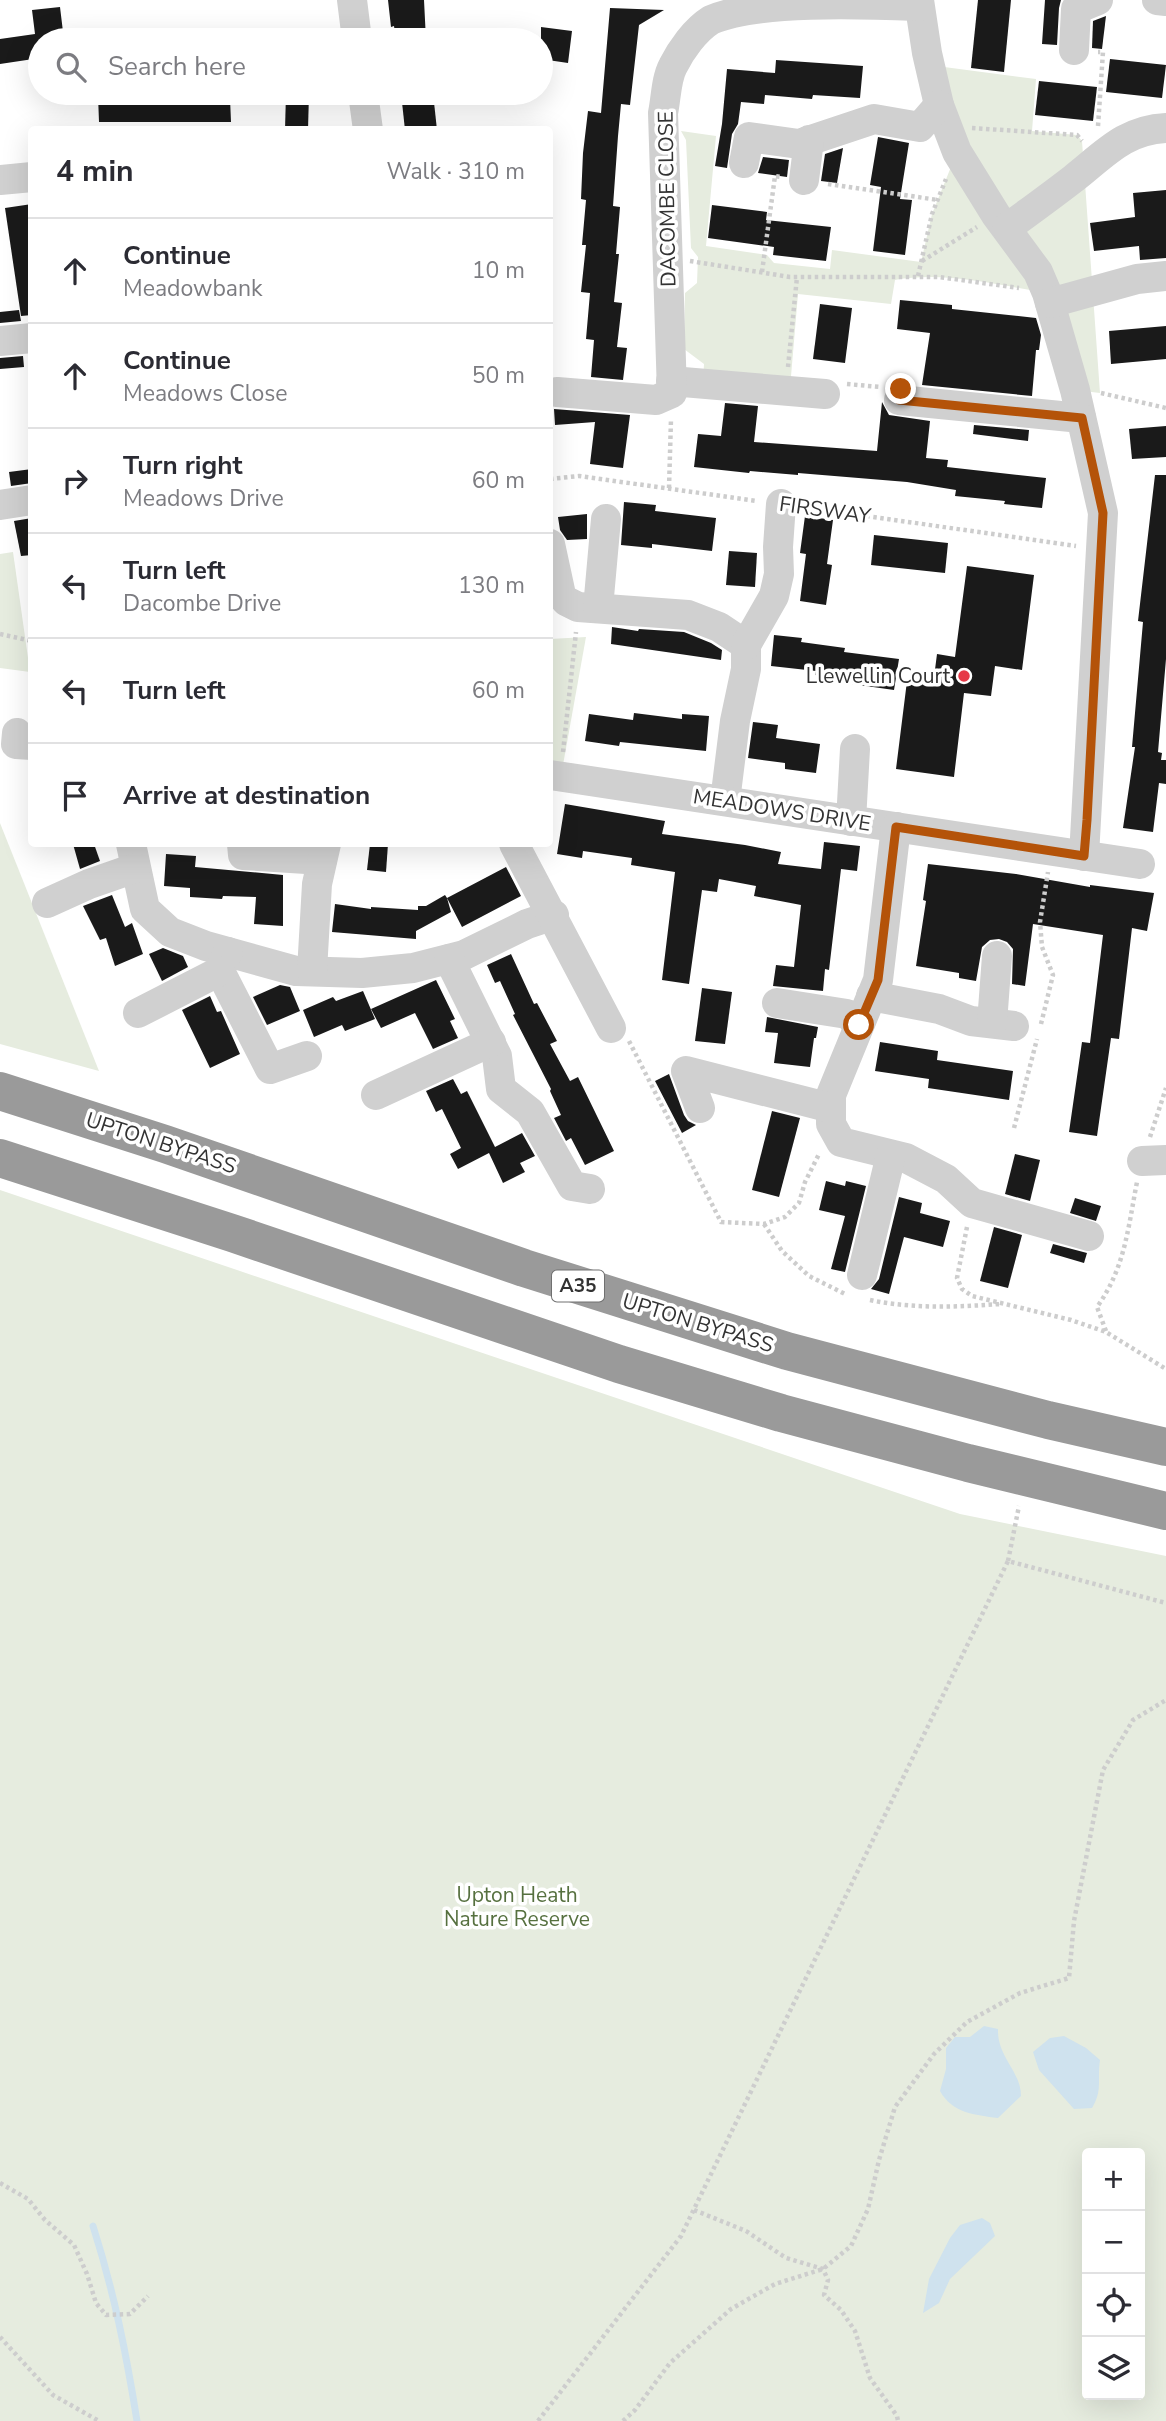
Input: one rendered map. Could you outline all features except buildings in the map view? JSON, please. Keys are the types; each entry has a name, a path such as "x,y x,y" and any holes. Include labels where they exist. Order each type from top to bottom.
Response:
{"highway":[{"name":"UPTON BYPASS","path":"0,1091 268,1179 524,1268 787,1351 1048,1420 1166,1447"},
{"path":"0,1158 619,1364 782,1413 1030,1479 1166,1511"}],"street":[{"path":"352,0 356,28"},
{"path":"1074,50 1076,9 1098,0"},
{"path":"1157,0 1166,1"},
{"name":"DACOMBE CLOSE","path":"671,387 663,113 671,68 688,42 710,21 736,10 776,2 802,1 919,3"},
{"path":"919,3 926,53 939,105 957,152 1038,272 1049,298 1079,404 1103,513 1084,856"},
{"path":"365,105 367,126"},
{"path":"744,163 749,137 799,144 874,119 885,109 920,127 939,105"},
{"path":"1002,222 1076,177 1130,135 1166,128"},
{"path":"804,180 809,140"},
{"path":"0,180 28,177"},
{"path":"1049,298 1137,279 1166,276"},
{"path":"0,341 28,338"},
{"path":"557,392 656,400 671,387 825,394"},
{"path":"899,400 1079,404"},
{"path":"0,505 28,501"},
{"path":"725,801 746,669 746,645 774,596 779,573 781,504"},
{"path":"588,608 606,519"},
{"path":"553,558 561,594 566,601 588,608 688,615 719,626 746,645"},
{"path":"851,821 855,748"},
{"name":"MEADOWS DRIVE","path":"555,776 1140,864"},
{"path":"896,827 875,988 831,1095 831,1124 841,1142 906,1158 946,1179 972,1203 1089,1236"},
{"path":"243,847 243,855 324,852 317,884 312,971"},
{"path":"516,847 554,915 611,1028"},
{"path":"47,903 89,884 133,856 145,909 170,932 224,962 296,971 362,972 413,968 464,955 554,915"},
{"path":"875,988 971,1021 1003,1025 997,956"},
{"path":"449,959 497,1056 501,1089 530,1112 572,1186 590,1189"},
{"path":"138,1013 224,962"},
{"path":"224,962 270,1069 307,1056"},
{"path":"777,1003 847,1014 859,1025"},
{"path":"376,1095 491,1042"},
{"path":"700,1108 686,1072 831,1108"},
{"path":"862,1275 891,1155"}],"path":[{"path":"1074,50 1103,52 1096,159"},
{"path":"953,137 972,128 1077,135 1096,159"},
{"path":"762,272 775,176 938,200 932,214 918,276"},
{"path":"921,262 1002,222"},
{"path":"666,257 797,277 939,276 1049,298"},
{"path":"786,391 797,277"},
{"path":"825,394 825,383 901,389 899,400"},
{"path":"669,488 671,387"},
{"path":"1079,404 1100,393 1166,408"},
{"name":"FIRSWAY","path":"553,479 579,476 1101,549"},
{"path":"555,776 588,608"},
{"path":"0,634 28,640"},
{"path":"1014,1128 1053,975 1042,947 1040,922 1051,851"},
{"path":"611,1028 620,1025 721,1222 764,1224 785,1217 799,1203 805,1182 820,1151 841,1142"},
{"path":"1106,1332 1097,1307 1111,1288 1120,1267 1154,1160 1166,1088"},
{"path":"972,1203 957,1278 962,1289 972,1296 1071,1320 1106,1332 1166,1369"},
{"path":"538,2421 681,2236 1008,1561 1017,1512 1030,1479"},
{"path":"1008,1561 1166,1603"},
{"path":"624,2421 670,2363 731,2309 775,2284 822,2269 850,2246 868,2208 895,2107 934,2054 967,2022 977,2016 1020,1993 1069,1978 1074,1921 1103,1770 1133,1720 1166,1700"},
{"path":"0,2183 29,2199 45,2220 74,2245 96,2303 106,2315 127,2314 148,2296"},
{"path":"694,2210 746,2231 786,2258 822,2269 828,2280 824,2295 841,2310 855,2331 870,2378 898,2421"},
{"path":"0,2337 53,2395 99,2421"}],"green space":[{"path":"929,65 1036,79 1032,131 1077,135 1082,141 1100,393 1075,390 1047,293 971,280 933,277 895,280 891,304 798,294 790,388 703,381 704,364 684,349 685,293 697,283 698,257 691,248 686,140 681,131 716,136 706,246 767,255 774,263 830,269 832,250 921,262 932,214 957,152"},
{"path":"13,552 28,672 0,668 0,554"},
{"path":"586,637 561,776 553,775 553,639"},
{"path":"0,823 99,1071 0,1044"},
{"name":"Upton Heath Nature Reserve","path":"0,1190 960,1514 1166,1556 1166,2421 0,2421"}],"water":[{"path":"984,2026 998,2029 1001,2048 1020,2087 1021,2096 998,2118 973,2114 958,2108 940,2091 946,2069 946,2048 955,2037 970,2037"},
{"path":"1064,2036 1086,2048 1100,2060 1099,2090 1092,2108 1074,2109 1039,2070 1033,2052 1050,2038"},
{"path":"982,2218 990,2223 995,2236 950,2279 939,2303 923,2313 929,2279 950,2238 960,2225"}],"waterway":[{"path":"93,2226 119,2322 137,2421"}],"place":[{"name":"Llewellin Court","path":"964,676"}],"route":[{"path":"859,1025 878,980 896,827 1084,856 1087,820 1103,513 1082,418 899,400 901,389"}]}
